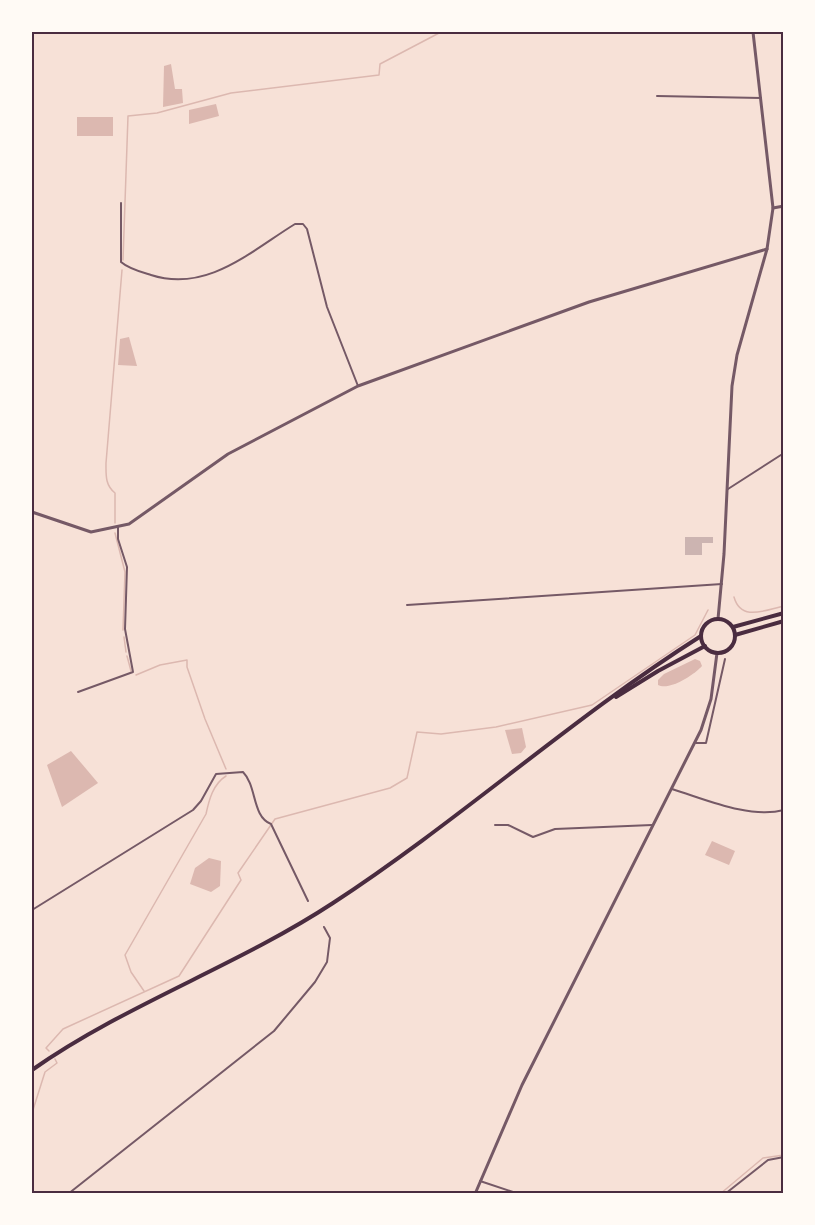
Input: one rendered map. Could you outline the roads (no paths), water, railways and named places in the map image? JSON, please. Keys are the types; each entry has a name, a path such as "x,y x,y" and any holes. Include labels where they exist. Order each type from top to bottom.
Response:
{"main road":[{"path":"733,627 783,613"},
{"path":"32,1070 82,1037 259,947 333,903 701,636 706,624 718,619 727,621 733,627 735,635 729,649 717,653 705,646 701,636"},
{"path":"735,635 783,621"},
{"path":"605,704 657,671 705,646"}],"street":[{"path":"718,619 728,489 732,386 737,355 767,249 773,208 753,32"},
{"path":"657,96 761,98"},
{"path":"121,203 121,262 135,270 170,280 208,277 295,224 303,224 307,229 327,307 358,386"},
{"path":"773,208 783,206"},
{"path":"32,512 91,532 129,524 228,454 358,386 589,302 767,249"},
{"path":"728,489 783,453"},
{"path":"78,692 133,672 125,629 127,567 118,539 118,527"},
{"path":"407,605 722,584"},
{"path":"475,1194 522,1085 696,743 711,699 717,653"},
{"path":"696,743 706,743 725,659"},
{"path":"32,910 193,810 201,801 216,774 243,772 250,779 261,817 271,824 308,901"},
{"path":"672,789 747,810 760,812 783,810"},
{"path":"495,825 508,825 533,837 555,829 654,825"},
{"path":"68,1194 274,1031 315,982 327,962 330,938 324,927"},
{"path":"725,1194 768,1160 783,1156"},
{"path":"480,1181 519,1194"}],"waterway":[{"path":"123,260 128,116 157,113 231,93 379,75 380,64 441,32"},
{"path":"115,523 115,493 108,483 106,463 122,270"},
{"path":"115,533 125,572 123,630"},
{"path":"734,597 737,605 748,612 762,612 784,606"},
{"path":"49,1051 46,1048 63,1029 179,976 241,880 238,873 275,819 390,788 407,778 417,732 441,734 496,727 592,705 695,635 708,610"},
{"path":"124,637 126,652"},
{"path":"127,656 131,671"},
{"path":"136,675 160,665 187,660 187,667 205,719 226,769"},
{"path":"144,991 131,972 125,955 206,814 215,788 226,776"},
{"path":"32,1113 45,1072 57,1063 55,1059"},
{"path":"720,1194 763,1158 784,1155"}]}
